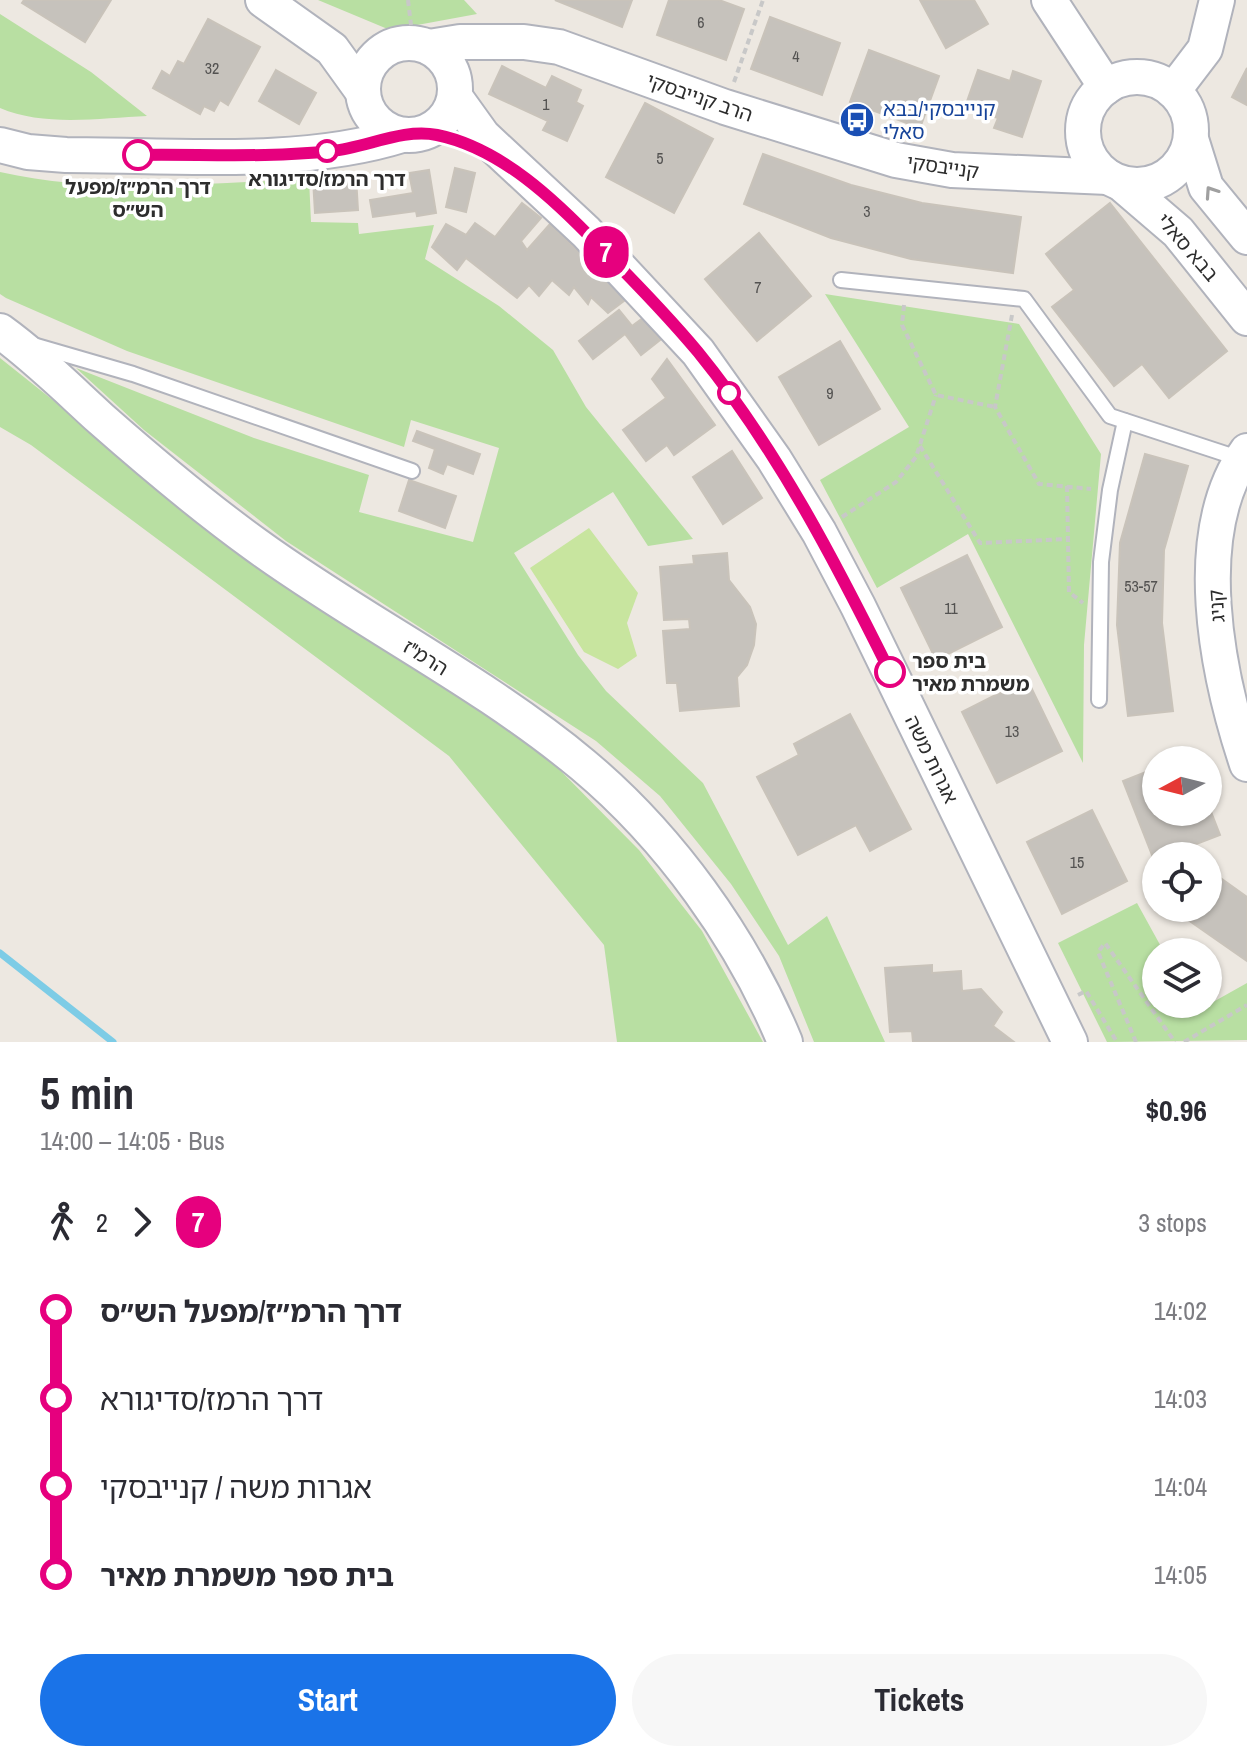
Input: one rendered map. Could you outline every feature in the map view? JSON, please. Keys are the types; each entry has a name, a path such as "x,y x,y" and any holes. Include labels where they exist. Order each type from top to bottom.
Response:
{"street":[{"path":"1049,0 1106,87"},
{"path":"1173,91 1205,49 1217,0"},
{"path":"273,6 408,46 450,66 455,88"},
{"path":"273,6 344,60 376,121 413,134"},
{"name":"הרב קנייבסקי","path":"408,46 460,42 559,47 725,107 896,160"},
{"path":"0,145 28,152 66,155 295,154 354,148 413,134 444,119 455,88 478,51 504,43"},
{"path":"295,154 336,139 352,128 365,100 365,76 408,46"},
{"path":"1115,181 1089,156 1083,128 1088,108 1106,87 1137,77 1153,79 1173,91 1188,113 1191,139 1206,187 1247,237"},
{"name":"אגרות משה","path":"455,88 471,123 645,293 698,352 744,413 819,532 1070,1042"},
{"path":"990,173 1021,167 1048,156 1083,128"},
{"name":"אגרות משה","path":"413,134 464,145 539,188"},
{"path":"990,173 1145,185 1167,177 1183,160 1191,139"},
{"name":"קנייבסקי","path":"896,160 990,173"},
{"name":"בבא סאלי","path":"1115,181 1178,232 1247,318"},
{"name":"הרמ\"ז","path":"5,335 171,479 244,536 330,597 529,724 603,784 694,884 755,978 785,1042"},
{"name":"קניג","path":"1244,455 1222,501 1214,585 1222,665 1247,764"}],"lane":[{"path":"841,280 1024,299 1110,416 1244,455"},
{"path":"5,335 133,374 412,471"},
{"path":"1099,700 1101,562 1110,490 1125,421"}],"path":[{"path":"408,0 408,46"},
{"path":"725,107 763,0"},
{"path":"819,532 896,482 916,457 920,446 936,395 902,325 905,288"},
{"path":"1015,299 995,407 1039,484 1110,490"},
{"path":"936,395 995,407"},
{"path":"920,446 980,543 1068,539"},
{"path":"1067,486 1069,592 1100,617"},
{"path":"1136,1042 1098,952 1105,943 1175,1042"},
{"path":"1184,1042 1247,1005"}],"green space":[{"path":"318,0 464,0 477,14 390,30"},
{"path":"0,14 91,72 147,116 53,119 35,118 0,108"},
{"path":"0,172 76,183 154,186 309,179 311,222 358,223 359,234 434,225 425,259 499,306 553,350 586,407 693,539 648,546 613,492 514,553 578,655 606,691 703,783 788,945 827,916 885,1042 814,1042 779,956 731,884 660,796 596,741 286,541 144,430 76,368 254,438 369,475 359,512 473,542 499,448 411,420 404,447 127,351 6,298 0,294"},
{"path":"825,294 1019,324 1101,454 1084,645 1083,763 968,534 877,588 820,480 909,427"},
{"path":"0,358 142,471 542,752 639,850 702,931 763,1042 617,1042 604,945 449,756 31,445 0,427"},
{"path":"589,528 638,593 627,623 637,656 618,669 584,652 530,568"},
{"path":"1137,903 1142,912 1142,922 1147,922 1156,938 1142,938 1142,1018 1222,1018 1222,997 1247,983 1247,1040 1107,1042 1058,943"}],"building":[{"path":"24,0 111,0 85,42 22,3"},
{"path":"555,0 632,0 622,27"},
{"path":"669,0 719,0 744,9 726,60 657,35"},
{"path":"920,0 974,0 988,24 946,48"},
{"path":"770,17 840,43 822,95 751,69"},
{"path":"208,19 260,47 228,105 220,100 214,111 204,106 200,114 153,88 162,71 170,76 178,61 184,64"},
{"path":"869,50 939,76 920,128 850,102"},
{"path":"502,66 546,88 552,76 581,90 576,102 583,106 567,141 543,130 548,121 489,94"},
{"path":"1247,68 1247,105 1232,97"},
{"path":"276,70 316,93 299,124 259,101"},
{"path":"978,70 1010,81 1013,71 1041,81 1022,137 994,128 998,118 965,107"},
{"path":"645,103 713,139 674,213 606,177"},
{"path":"763,154 851,185 922,203 1021,217 1013,273 911,259 831,238 744,204"},
{"path":"455,168 475,173 466,212 446,207"},
{"path":"429,170 436,213 417,216 416,211 373,217 370,200 413,193 409,173"},
{"path":"356,177 358,210 315,213 313,179"},
{"path":"522,203 541,218 521,241 527,250 550,224 628,298 608,313 591,297 588,304 574,287 569,295 552,280 539,296 529,285 517,298 466,258 457,270 432,247 446,224 466,235 475,223 495,237"},
{"path":"1110,203 1227,351 1169,398 1142,364 1114,386 1052,307 1074,290 1046,254"},
{"path":"759,233 811,296 757,341 705,279"},
{"path":"619,310 632,326 643,318 660,340 641,355 625,334 593,359 579,341"},
{"path":"840,341 880,409 819,445 779,377"},
{"path":"667,359 715,425 674,455 667,445 646,461 623,430 666,398 652,379"},
{"path":"417,431 480,454 473,474 447,464 443,474 429,468 435,449 413,441"},
{"path":"732,451 762,498 723,524 693,477"},
{"path":"1145,454 1188,466 1164,550 1162,623 1173,711 1128,716 1117,625 1120,543"},
{"path":"409,480 456,496 445,528 399,511"},
{"path":"727,553 729,580 750,607 756,624 754,645 747,665 737,677 739,706 680,711 677,683 667,683 663,631 690,629 689,619 664,620 660,567 694,564 693,556"},
{"path":"967,555 1002,627 936,660 901,588"},
{"path":"1027,679 1062,751 997,783 962,712"},
{"path":"850,714 911,829 870,851 856,825 798,855 757,777 799,755 794,744"},
{"path":"1142,774 1142,826 1217,826 1220,835 1202,842 1147,842 1123,781"},
{"path":"1092,810 1127,881 1062,914 1027,842"},
{"path":"1222,879 1247,897 1247,961 1222,944 1222,938 1214,938 1191,922 1222,922"},
{"path":"932,965 932,973 961,971 962,991 981,989 1002,1012 993,1026 1014,1042 913,1042 912,1031 890,1032 885,968"}],"waterway":[{"path":"0,953 113,1042"}],"bus line":[{"name":"7","path":"138,155 324,152 423,133 454,140 539,188 655,303 698,352 744,413 819,532 890,672"}],"place":[{"name":"קנייבסקי/בבא סאלי","path":"857,120"},
{"name":"דרך הרמז/סדיגורא","path":"327,151"},
{"name":"דרך הרמ״ז/מפעל הש״ס","path":"138,155"},
{"name":"בית ספר משמרת מאיר","path":"890,672"}]}
